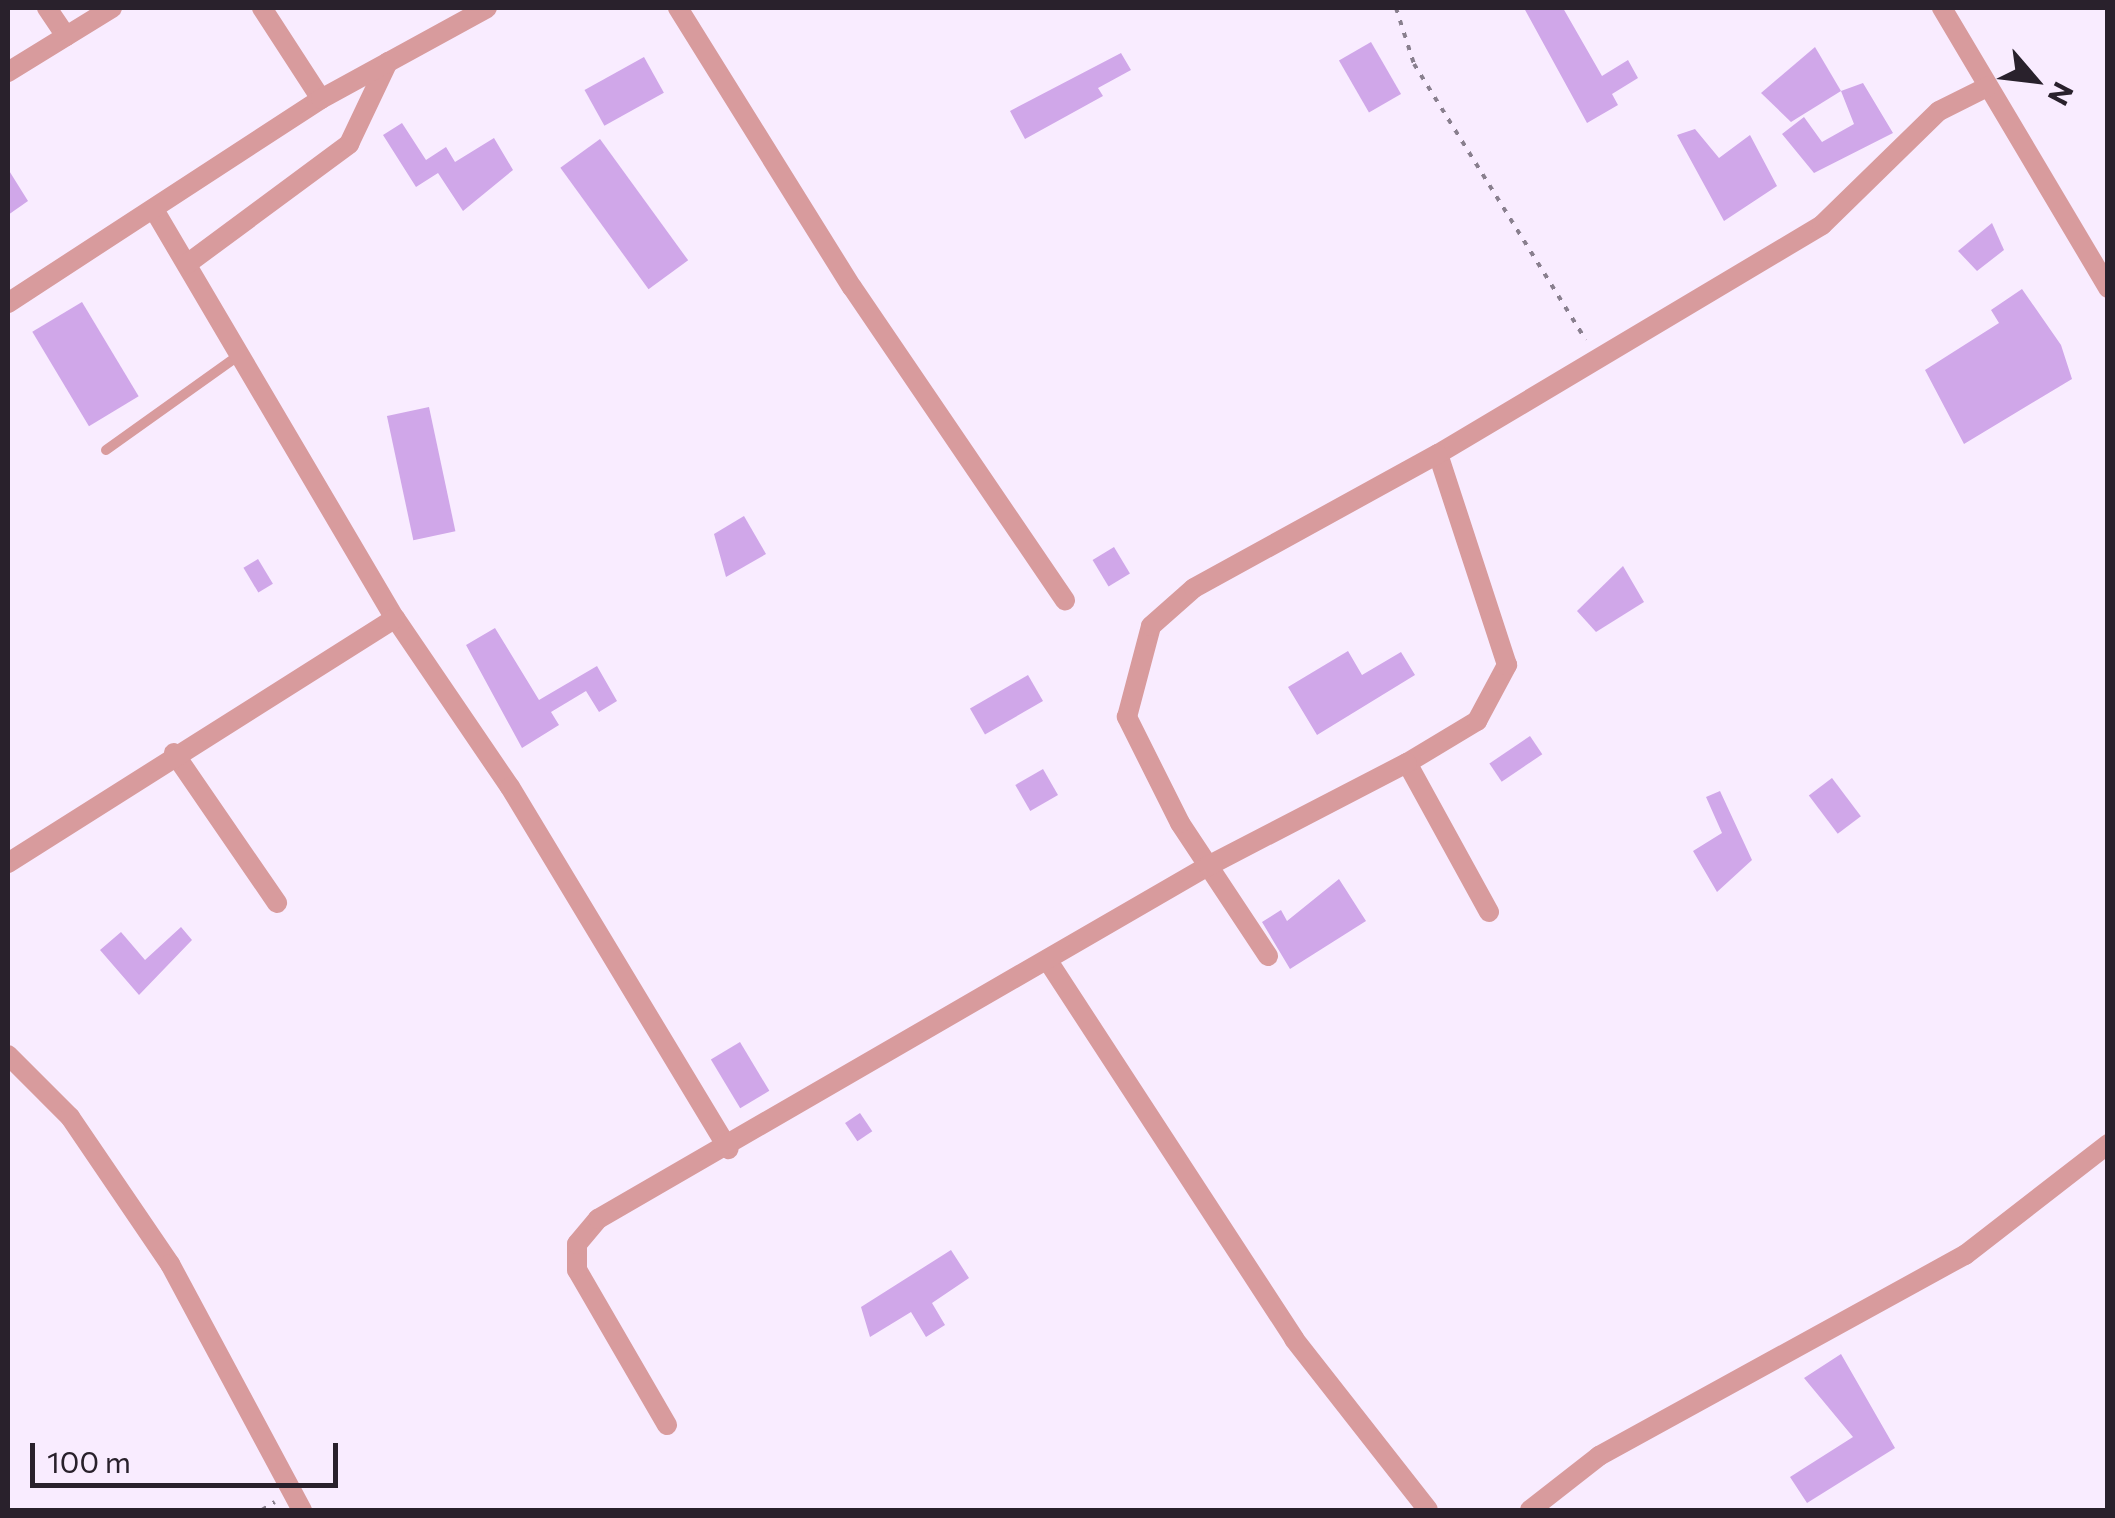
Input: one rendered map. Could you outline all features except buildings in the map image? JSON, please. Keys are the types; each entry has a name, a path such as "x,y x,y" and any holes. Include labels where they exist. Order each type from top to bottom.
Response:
{"street":[{"path":"46,8 66,36"},
{"path":"8,72 112,8"},
{"path":"262,8 321,100"},
{"path":"8,303 156,213 321,100 487,8"},
{"path":"678,8 852,287 1065,600"},
{"path":"1942,8 2108,288"},
{"path":"186,264 349,144 388,62"},
{"path":"1268,956 1208,866 1127,718 1150,626 1194,588 1438,454 1598,354 1711,297 1822,225 1939,110 1987,88"},
{"path":"156,213 395,618 510,787 728,1149"},
{"path":"667,1425 577,1270 577,1244 598,1219 728,1149 1208,866 1408,763 1476,721 1507,664 1438,454"},
{"path":"8,863 174,753 395,618"},
{"path":"174,753 277,904"},
{"path":"1408,763 1490,912"},
{"path":"1048,961 1294,1338 1428,1510"},
{"path":"8,1055 70,1118 170,1264 302,1510"},
{"path":"1530,1510 1599,1456 1966,1255 2108,1144"}],"lane":[{"path":"106,450 240,354"}],"path":[{"path":"1396,8 1414,64 1533,267 1598,354"}]}
